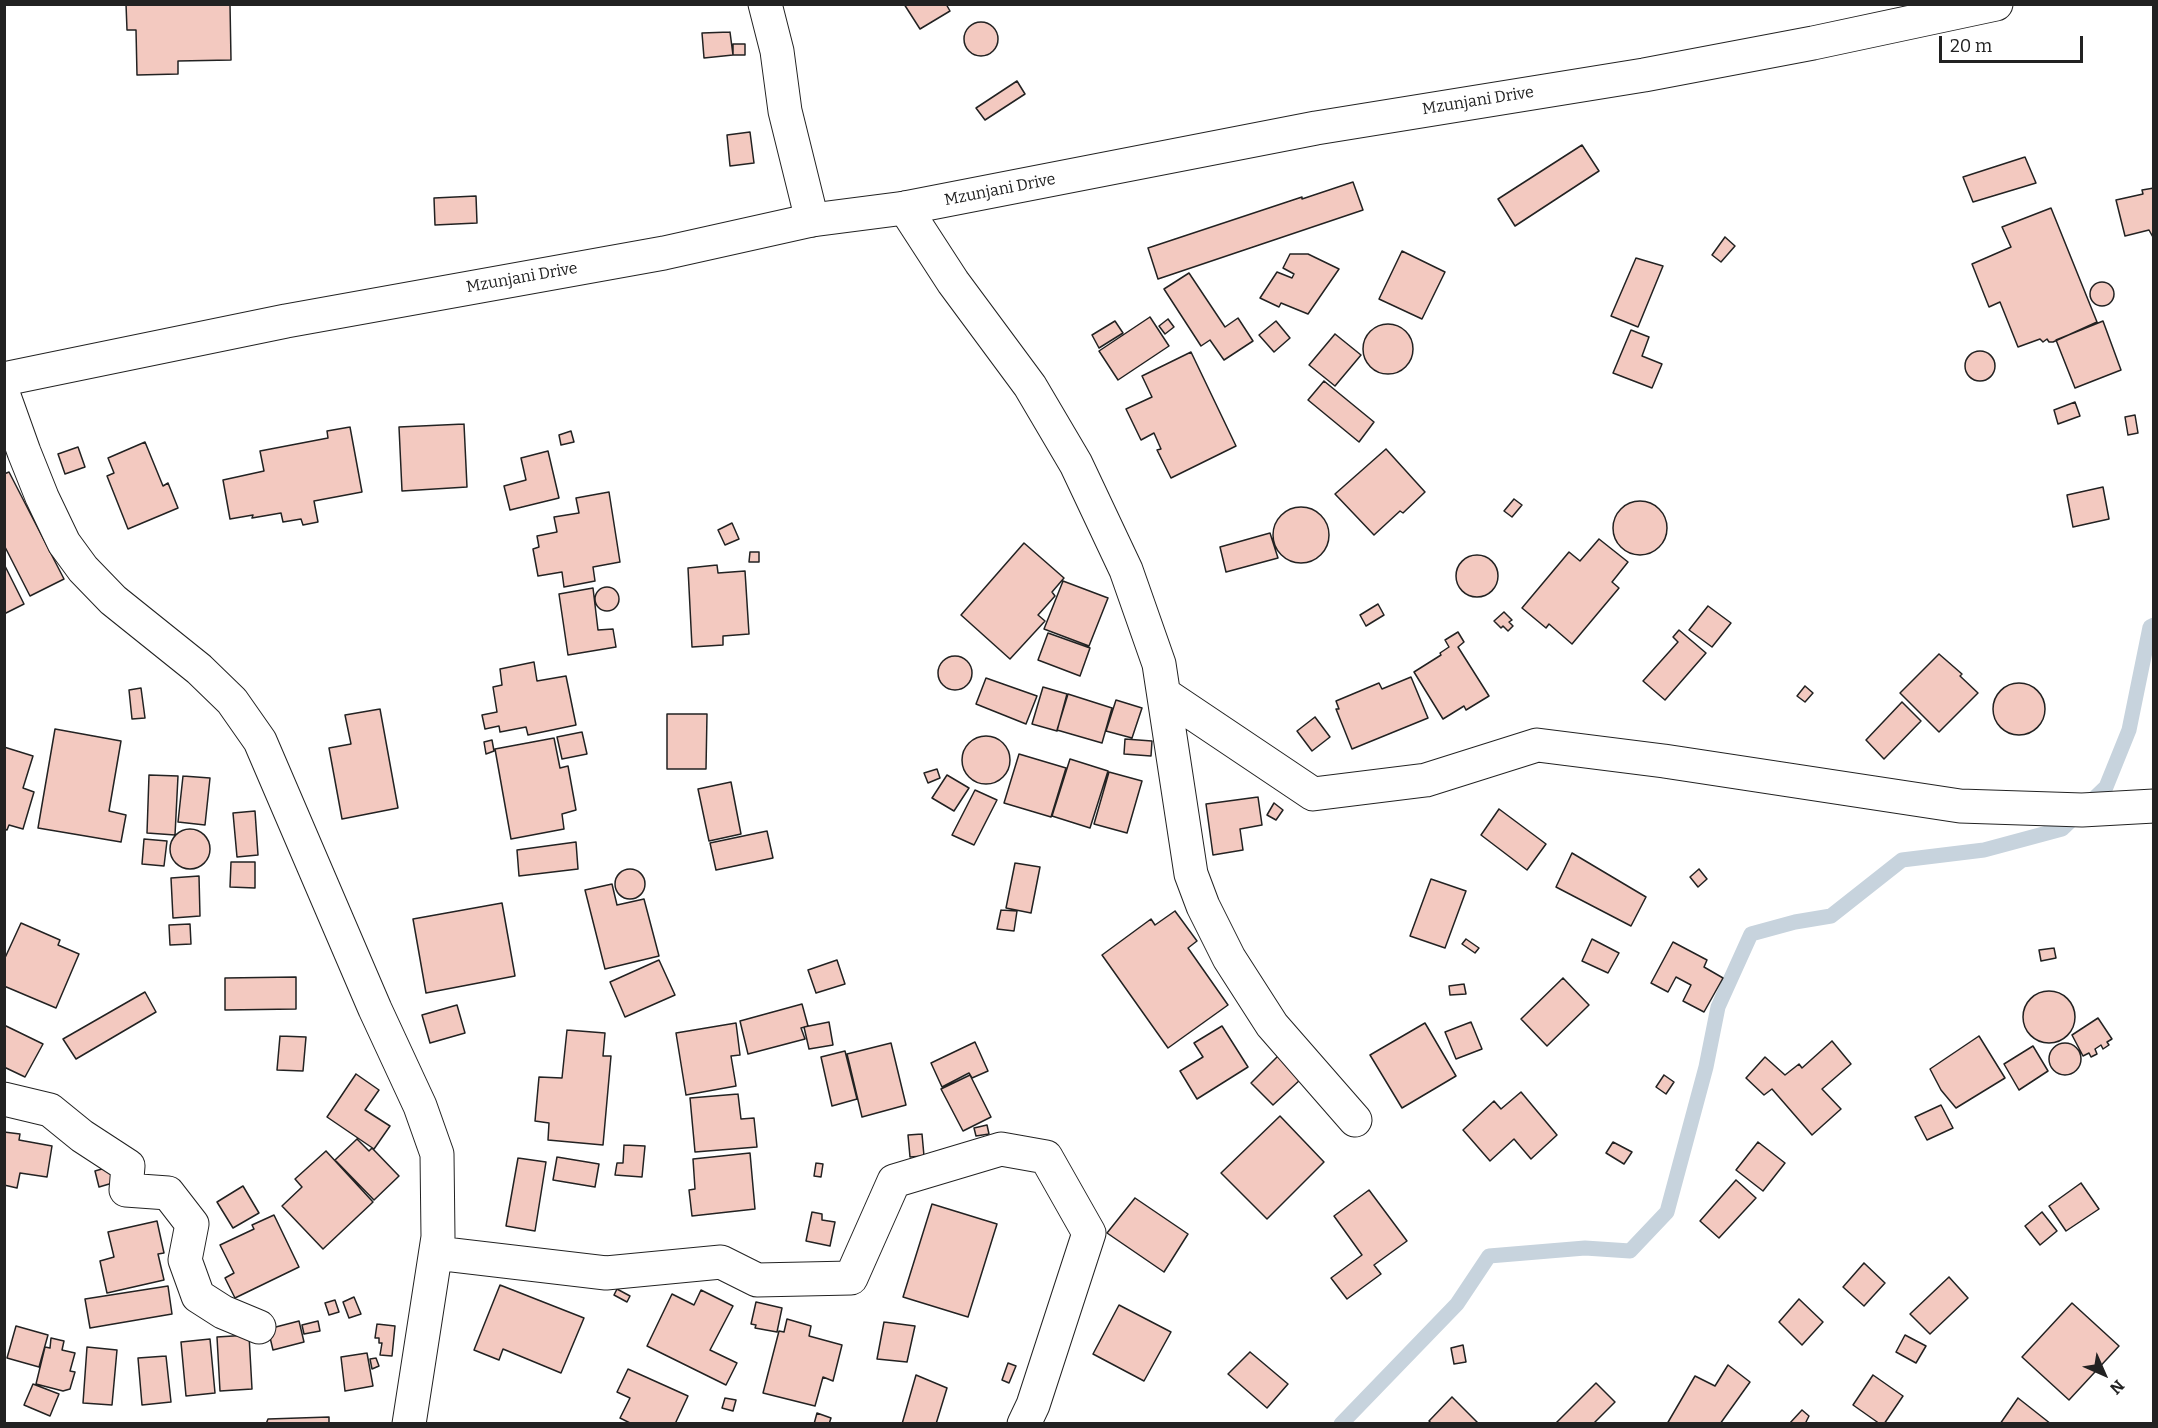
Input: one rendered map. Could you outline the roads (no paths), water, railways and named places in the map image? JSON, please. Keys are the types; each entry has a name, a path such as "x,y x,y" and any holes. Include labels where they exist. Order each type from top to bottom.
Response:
{"street":[{"path":"765,4 777,51 785,111 812,220"},
{"name":"Mzunjani Drive","path":"4,379 286,321 664,253 812,220 905,208 1316,128 1644,75 1813,43 1929,11 1996,4"},
{"path":"905,208 953,282 1030,386 1076,464 1126,570 1159,664 1191,874 1203,906 1229,958 1272,1025 1355,1120"},
{"path":"4,396 42,497 64,543 83,569 113,600 199,669 224,693 260,741 375,1009 420,1106 437,1154 439,1188 436,1253 409,1424"},
{"path":"1164,694 1313,794 1426,780 1537,745 1664,761 1960,806 2082,810 2154,806"},
{"path":"4,1099 50,1110 82,1136 128,1166 126,1190 168,1193 192,1224 184,1260 198,1296 223,1312 258,1327"},
{"path":"436,1253 606,1273 721,1262 757,1280 851,1278 894,1181 1001,1149 1046,1157 1089,1233 1033,1405 1024,1424"}],"waterway":[{"path":"1341,1424 1457,1304 1489,1256 1585,1248 1630,1251 1667,1212 1706,1067 1718,1007 1751,934 1795,922 1831,916 1902,860 1984,850 2062,829 2106,787 2129,730 2150,627 2154,625"}]}
